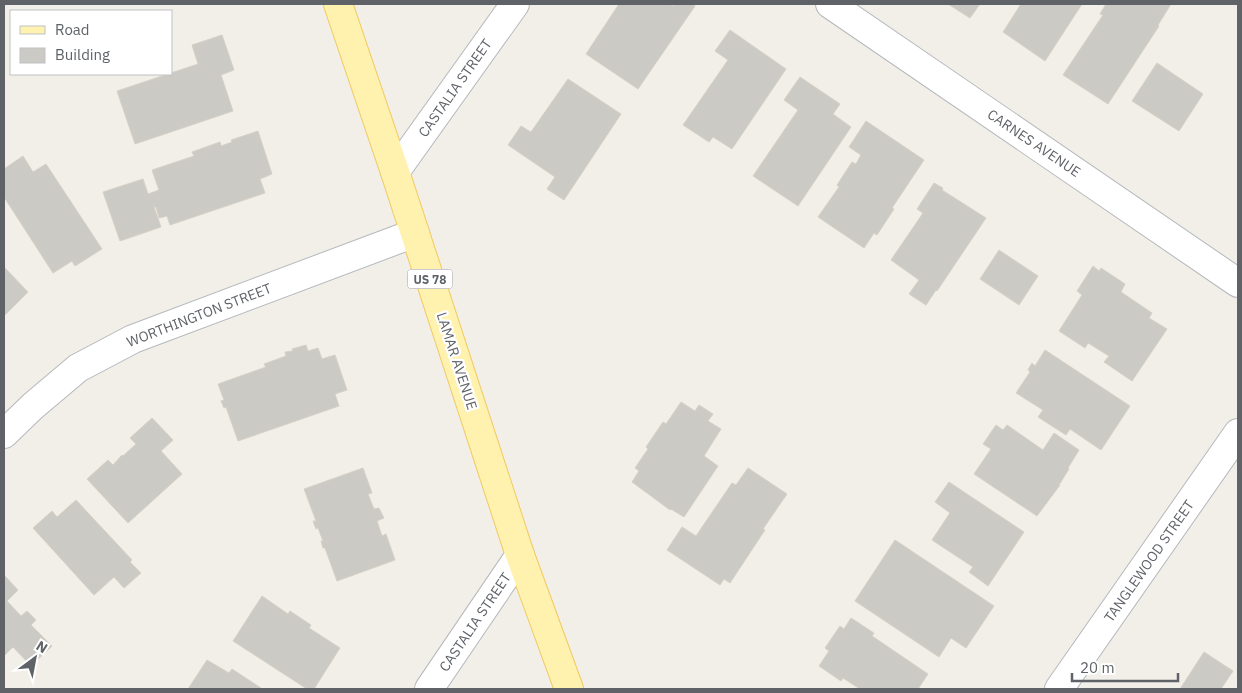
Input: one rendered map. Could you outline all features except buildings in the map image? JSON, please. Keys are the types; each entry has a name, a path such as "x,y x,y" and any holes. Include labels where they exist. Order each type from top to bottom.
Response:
{"main road":[{"name":"LAMAR AVENUE","path":"338,4 520,555 569,689"}],"street":[{"name":"CASTALIA STREET","path":"395,172 515,4"},
{"name":"CARNES AVENUE","path":"830,4 1238,283"},
{"name":"WORTHINGTON STREET","path":"4,434 33,406 78,368 133,339 415,233"},
{"name":"TANGLEWOOD STREET","path":"1059,689 1238,433"},
{"name":"CASTALIA STREET","path":"429,689 520,555"}]}
